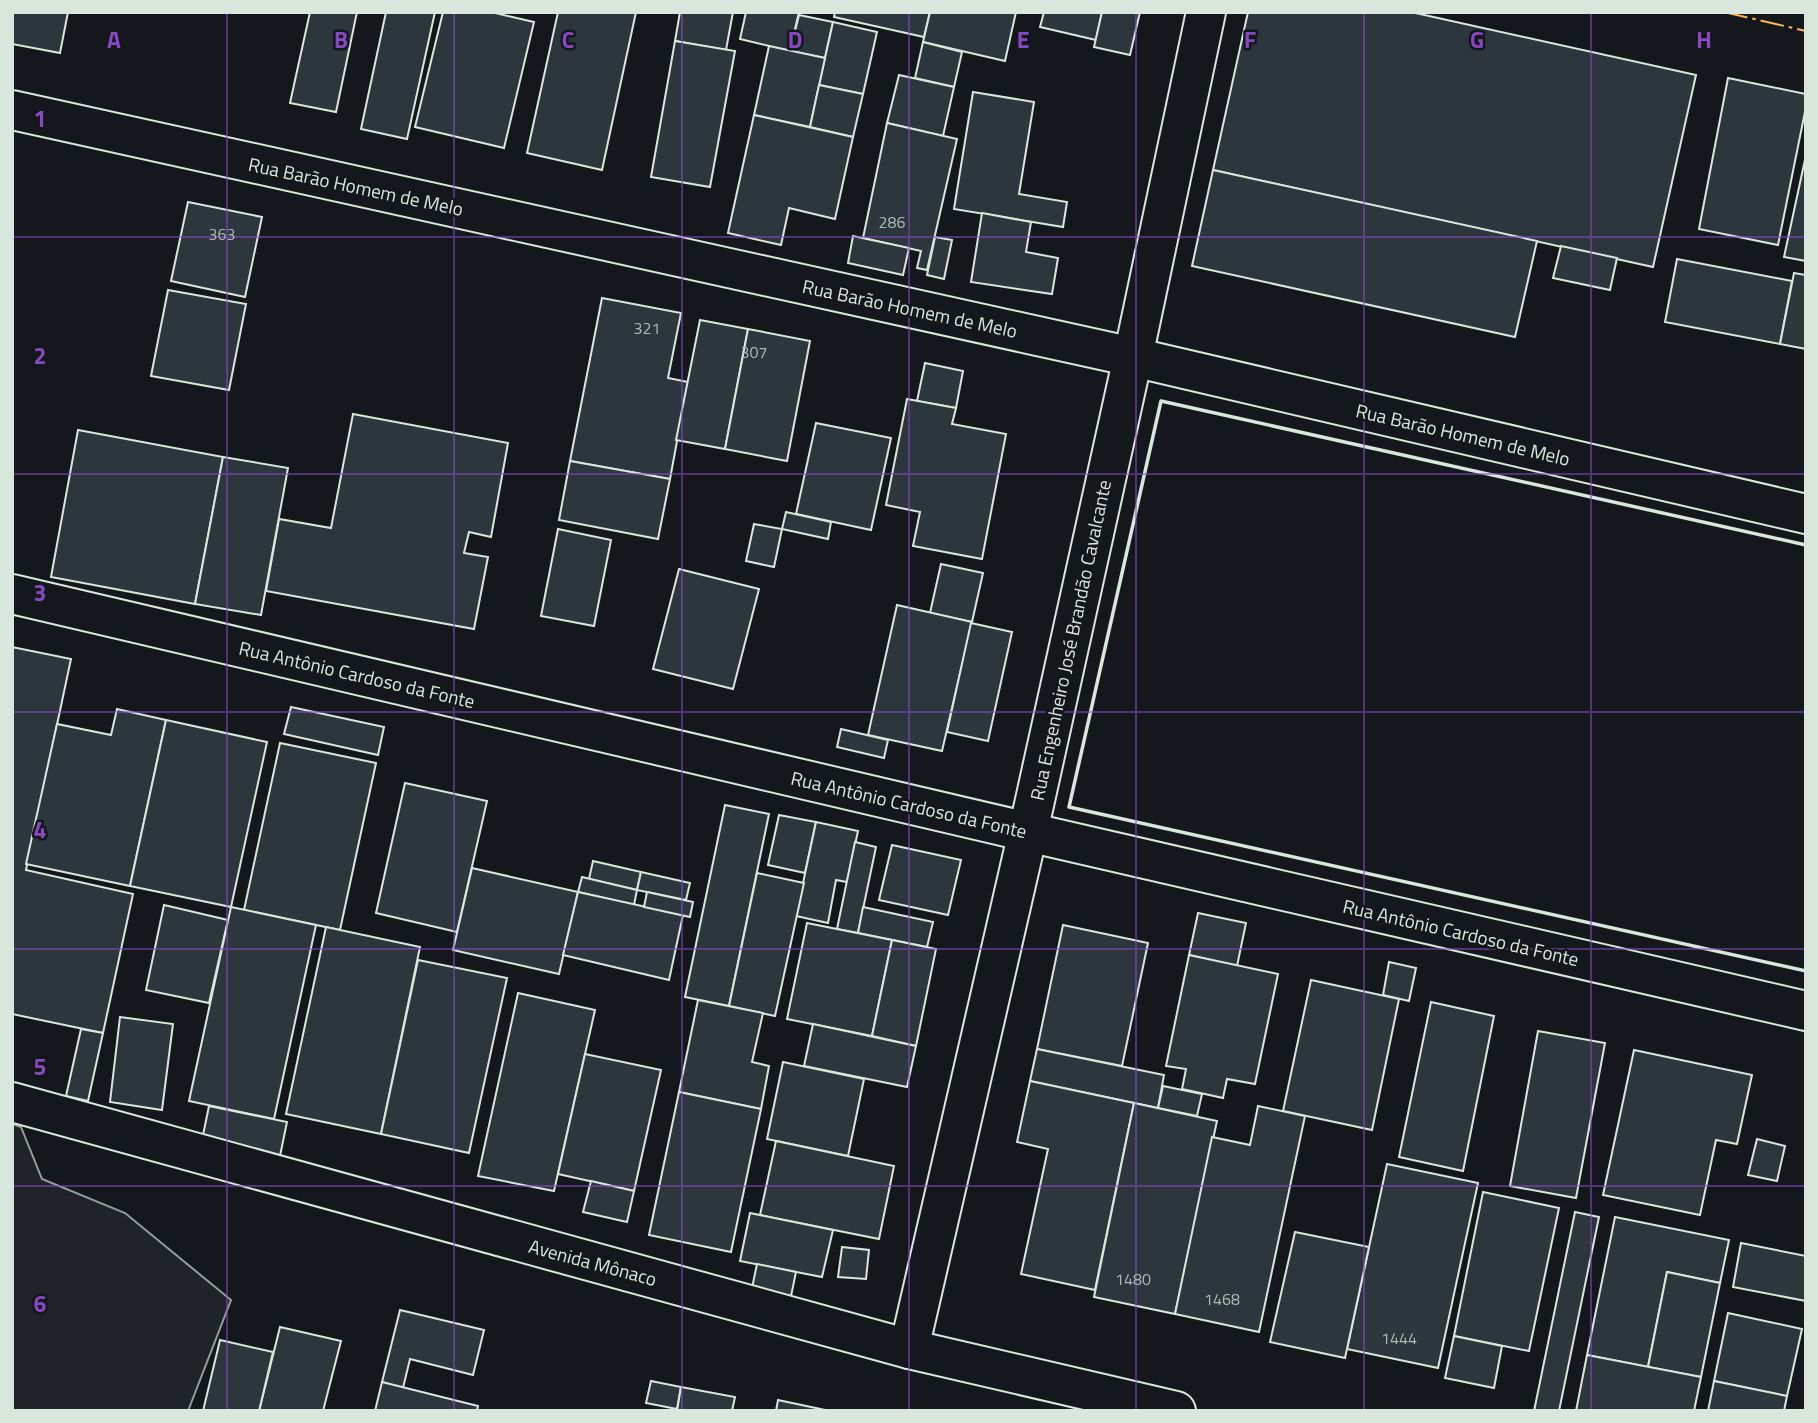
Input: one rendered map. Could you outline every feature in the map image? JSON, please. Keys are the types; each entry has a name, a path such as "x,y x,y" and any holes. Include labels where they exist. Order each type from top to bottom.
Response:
{"street":[{"name":"Rua Engenheiro José Brandão Cavalcante","path":"909,1349 1028,832 1206,12"},
{"name":"Rua Barão Homem de Melo","path":"12,110 1133,357 1806,514"},
{"name":"Rua Antônio Cardoso da Fonte","path":"12,594 1806,1011"},
{"name":"Avenida Mônaco","path":"12,1102 909,1349 1176,1411"}],"shaded area":[{"path":"12,1124 21,1127 42,1179 125,1213 231,1300 188,1411 12,1411"}],"building":[{"path":"12,12 68,12 60,53 12,44"},
{"path":"310,12 357,12 336,112 290,103"},
{"path":"386,12 435,12 407,139 361,129"},
{"path":"443,12 491,12 534,22 504,148 415,127"},
{"path":"558,12 636,12 602,170 527,153"},
{"path":"680,12 733,12 726,50 675,41"},
{"path":"746,12 799,12 790,51 740,39"},
{"path":"835,12 930,12 924,37 834,17"},
{"path":"930,12 1016,12 1005,61 923,42"},
{"path":"1044,12 1102,12 1096,40 1040,27"},
{"path":"1102,12 1140,12 1130,55 1094,47"},
{"path":"1248,12 1411,12 1696,75 1653,267 1213,170"},
{"path":"799,15 833,22 825,58 790,51"},
{"path":"833,22 877,32 863,94 819,85"},
{"path":"675,41 735,51 710,187 651,177"},
{"path":"923,42 962,52 954,87 915,78"},
{"path":"769,46 825,58 810,127 754,115"},
{"path":"899,75 954,87 943,136 887,123"},
{"path":"1728,78 1806,94 1806,107 1778,245 1699,229"},
{"path":"819,85 863,94 853,137 810,127"},
{"path":"973,92 1034,102 1019,194 1067,202 1063,227 954,209"},
{"path":"754,115 853,137 835,219 789,208 781,245 728,233"},
{"path":"887,123 957,139 927,270 917,268 921,251 863,238"},
{"path":"1806,155 1806,261 1784,257"},
{"path":"1213,170 1537,241 1515,337 1192,266"},
{"path":"188,202 262,217 245,297 171,281"},
{"path":"982,213 1031,222 1026,252 1058,258 1052,294 971,282"},
{"path":"853,236 909,248 903,275 848,263"},
{"path":"935,237 952,240 944,279 927,275"},
{"path":"1561,246 1617,258 1610,290 1553,278"},
{"path":"1677,259 1792,281 1780,344 1665,322"},
{"path":"1794,273 1806,275 1806,349 1780,344"},
{"path":"168,290 246,304 229,390 151,376"},
{"path":"602,298 681,313 668,378 688,382 670,479 570,461"},
{"path":"700,320 748,329 725,449 676,440"},
{"path":"748,329 810,341 787,461 725,449"},
{"path":"925,363 963,371 956,408 917,401"},
{"path":"907,399 956,408 952,424 1006,434 982,559 913,546 920,512 886,505"},
{"path":"353,414 508,443 491,537 469,532 464,553 488,557 474,629 266,591 279,519 331,528"},
{"path":"816,423 891,438 871,530 796,514"},
{"path":"78,430 223,457 195,604 51,577"},
{"path":"223,457 288,468 261,615 195,604"},
{"path":"570,461 670,479 658,539 559,520"},
{"path":"786,512 831,522 828,539 782,529"},
{"path":"754,524 782,529 774,567 746,561"},
{"path":"558,529 611,540 594,626 541,616"},
{"path":"941,564 983,573 972,622 930,613"},
{"path":"679,569 759,589 733,689 653,669"},
{"path":"897,605 972,622 942,751 868,735"},
{"path":"971,623 1012,632 988,741 947,732"},
{"path":"12,647 71,659 26,870 133,894 103,1033 12,1014"},
{"path":"291,707 384,727 378,755 284,734"},
{"path":"117,709 166,720 130,886 26,864 57,724 111,735"},
{"path":"166,720 267,742 231,907 130,886"},
{"path":"841,729 888,740 884,758 837,747"},
{"path":"280,743 376,763 340,930 244,910"},
{"path":"405,783 487,801 457,932 376,913"},
{"path":"725,805 769,814 729,1006 685,997"},
{"path":"779,815 816,822 805,873 768,865"},
{"path":"816,822 858,831 847,882 836,880 828,923 796,916"},
{"path":"855,842 876,847 858,933 837,929"},
{"path":"892,845 961,860 948,915 879,900"},
{"path":"593,861 641,872 637,890 589,879"},
{"path":"472,868 578,892 559,974 453,950"},
{"path":"641,872 690,883 686,900 637,890"},
{"path":"757,873 804,883 775,1016 729,1006"},
{"path":"582,877 637,890 634,905 578,892"},
{"path":"578,892 683,915 669,980 563,955"},
{"path":"647,892 693,902 690,917 644,907"},
{"path":"164,905 228,920 209,1003 146,990"},
{"path":"231,907 316,925 274,1119 189,1101"},
{"path":"863,907 933,922 927,947 858,933"},
{"path":"1198,913 1246,923 1237,966 1189,955"},
{"path":"807,923 892,940 872,1036 787,1019"},
{"path":"1063,925 1148,943 1122,1066 1037,1049"},
{"path":"326,927 420,947 381,1134 286,1114"},
{"path":"892,940 936,949 916,1046 872,1036"},
{"path":"1189,955 1278,974 1255,1084 1227,1079 1223,1098 1182,1089 1186,1069 1166,1066"},
{"path":"418,960 507,978 469,1153 381,1134"},
{"path":"1389,962 1416,968 1409,1001 1383,995"},
{"path":"1311,980 1399,999 1372,1130 1283,1111"},
{"path":"518,993 595,1010 554,1191 478,1176"},
{"path":"698,1000 763,1013 752,1062 769,1066 761,1109 679,1092"},
{"path":"1431,1002 1494,1016 1463,1171 1399,1157"},
{"path":"120,1017 173,1024 162,1110 110,1102"},
{"path":"813,1024 916,1046 907,1087 804,1066"},
{"path":"81,1029 103,1033 88,1101 66,1096"},
{"path":"1538,1031 1605,1043 1576,1198 1510,1186"},
{"path":"1037,1049 1164,1075 1158,1108 1030,1081"},
{"path":"1634,1050 1752,1075 1737,1144 1716,1140 1700,1215 1603,1195"},
{"path":"585,1054 661,1070 634,1191 558,1174"},
{"path":"783,1062 864,1079 848,1156 767,1139"},
{"path":"1030,1081 1134,1103 1095,1290 1021,1274 1048,1149 1017,1142"},
{"path":"1163,1086 1202,1094 1197,1116 1158,1108"},
{"path":"679,1092 761,1109 731,1252 649,1235"},
{"path":"1134,1103 1217,1121 1175,1314 1094,1297"},
{"path":"209,1106 287,1122 280,1156 202,1140"},
{"path":"1258,1106 1305,1116 1259,1332 1175,1314 1212,1137 1250,1145"},
{"path":"1757,1139 1785,1146 1777,1181 1748,1175"},
{"path":"776,1141 894,1166 879,1239 760,1215"},
{"path":"1387,1164 1478,1183 1438,1368 1347,1349"},
{"path":"591,1181 634,1191 627,1222 583,1212"},
{"path":"1483,1192 1559,1208 1529,1351 1454,1336"},
{"path":"1575,1212 1599,1217 1559,1411 1534,1411"},
{"path":"750,1213 833,1230 822,1277 740,1261"},
{"path":"1615,1217 1729,1240 1720,1283 1667,1272 1648,1367 1587,1355"},
{"path":"1295,1232 1369,1247 1345,1358 1270,1342"},
{"path":"1741,1243 1806,1256 1806,1301 1733,1287"},
{"path":"842,1247 869,1250 866,1279 838,1277"},
{"path":"757,1264 796,1272 791,1296 752,1288"},
{"path":"1667,1272 1720,1283 1701,1377 1648,1367"},
{"path":"400,1310 484,1330 473,1375 410,1359 403,1388 382,1382"},
{"path":"1728,1313 1802,1329 1787,1396 1714,1381"},
{"path":"280,1327 341,1341 323,1411 259,1411"},
{"path":"1454,1336 1502,1346 1494,1388 1445,1378"},
{"path":"220,1340 273,1352 259,1411 203,1411"},
{"path":"1587,1355 1701,1377 1694,1411 1576,1411"},
{"path":"651,1381 681,1387 677,1409 646,1403"},
{"path":"1714,1381 1787,1396 1784,1411 1708,1411"},
{"path":"382,1382 478,1406 477,1411 375,1411"},
{"path":"681,1387 735,1397 732,1411 677,1411"},
{"path":"778,1400 830,1411 776,1411"}],"wall":[{"path":"1806,545 1161,401 1069,807 1806,971"}],"power":[{"path":"1724,12 1806,31"}]}
